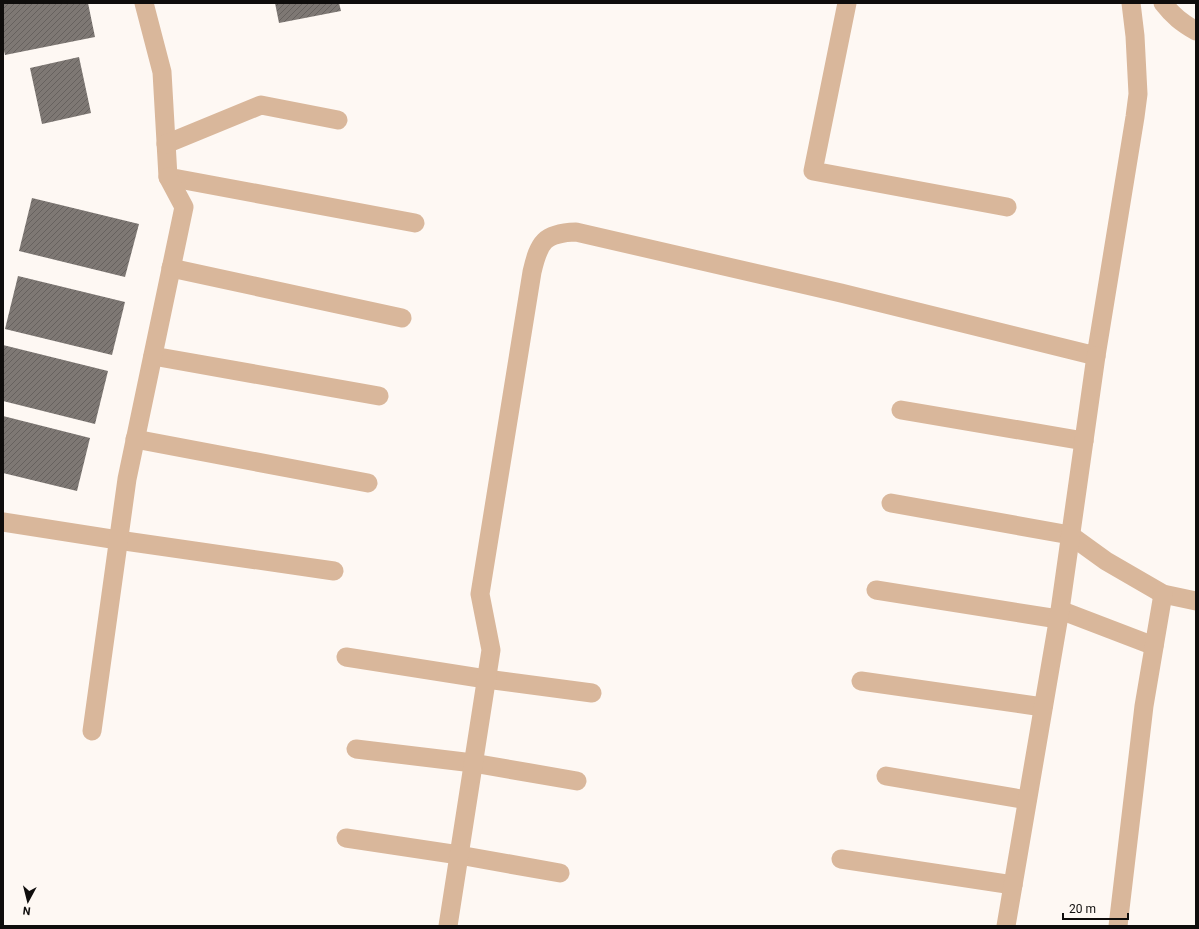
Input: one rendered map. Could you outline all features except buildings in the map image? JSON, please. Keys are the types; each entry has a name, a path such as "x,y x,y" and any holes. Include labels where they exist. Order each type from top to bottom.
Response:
{"street":[{"path":"92,730 127,479 184,207 168,177 162,72 144,3"},
{"path":"847,3 813,171 1007,207"},
{"path":"1006,926 1059,615 1096,356 1138,94 1135,36 1131,3"},
{"path":"1163,3 1183,24 1196,31"},
{"path":"166,144 261,105 338,120"},
{"path":"168,177 415,223"},
{"path":"448,926 491,650 480,594 532,272 536,256 541,245 550,236 561,232 576,232 841,293 1096,356"},
{"path":"171,268 402,318"},
{"path":"153,356 379,396"},
{"path":"901,410 1084,441"},
{"path":"136,439 368,483"},
{"path":"892,503 1070,535 1106,561 1163,594 1196,601"},
{"path":"3,522 334,571"},
{"path":"876,590 1059,615 1154,646"},
{"path":"1118,926 1144,706 1163,594"},
{"path":"346,657 486,679 592,693"},
{"path":"860,681 1043,707"},
{"path":"356,748 473,763 577,781"},
{"path":"886,776 1028,800"},
{"path":"346,838 459,855 560,873"},
{"path":"841,859 1013,886"}]}
